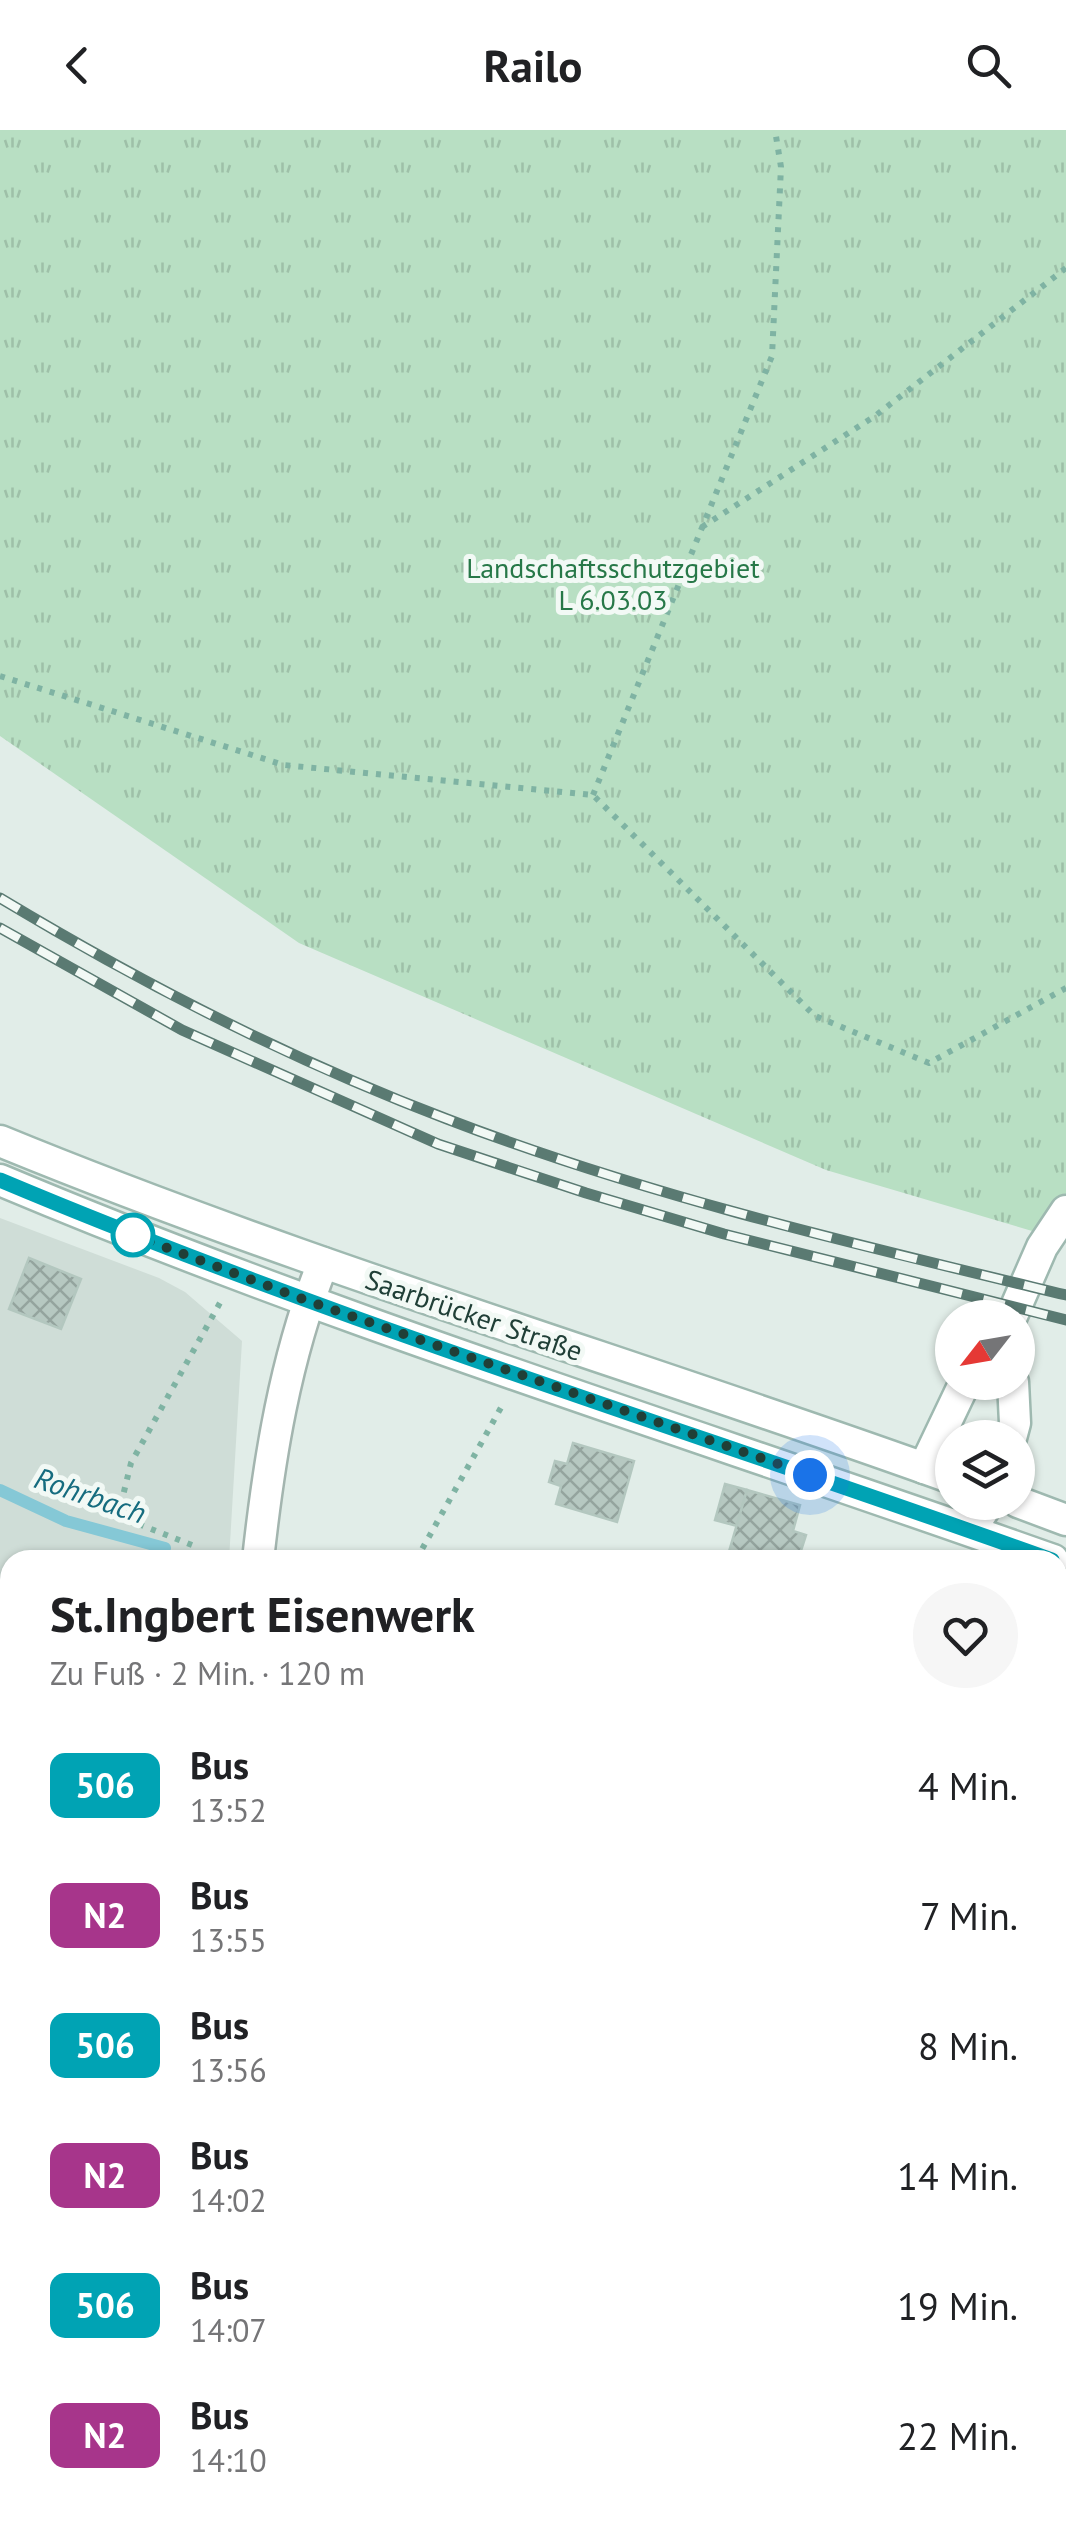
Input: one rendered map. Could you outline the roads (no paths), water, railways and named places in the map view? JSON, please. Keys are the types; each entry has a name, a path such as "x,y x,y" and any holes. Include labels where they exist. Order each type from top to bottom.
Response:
{"main road":[{"name":"Saarbrücker Straße","path":"0,1141 128,1194 323,1264 935,1472"},
{"name":"Saarbrücker Straße","path":"0,1180 308,1301 1024,1550"},
{"path":"1019,1300 1042,1247 1066,1211"},
{"path":"259,1550 281,1402 308,1301 323,1264"},
{"path":"1035,1508 1066,1520"},
{"path":"950,1520 955,1526 969,1520"}],"waterway":[{"name":"Rohrbach","path":"0,1490 66,1521 165,1548"}],"railway":[{"path":"0,898 219,1019 331,1072 522,1147 831,1238 1066,1295"},
{"path":"0,928 182,1030 438,1144 724,1234 1066,1320"}],"park label":[{"name":"Landschaftsschutzgebiet L 6.03.03","path":"613,584"}]}
